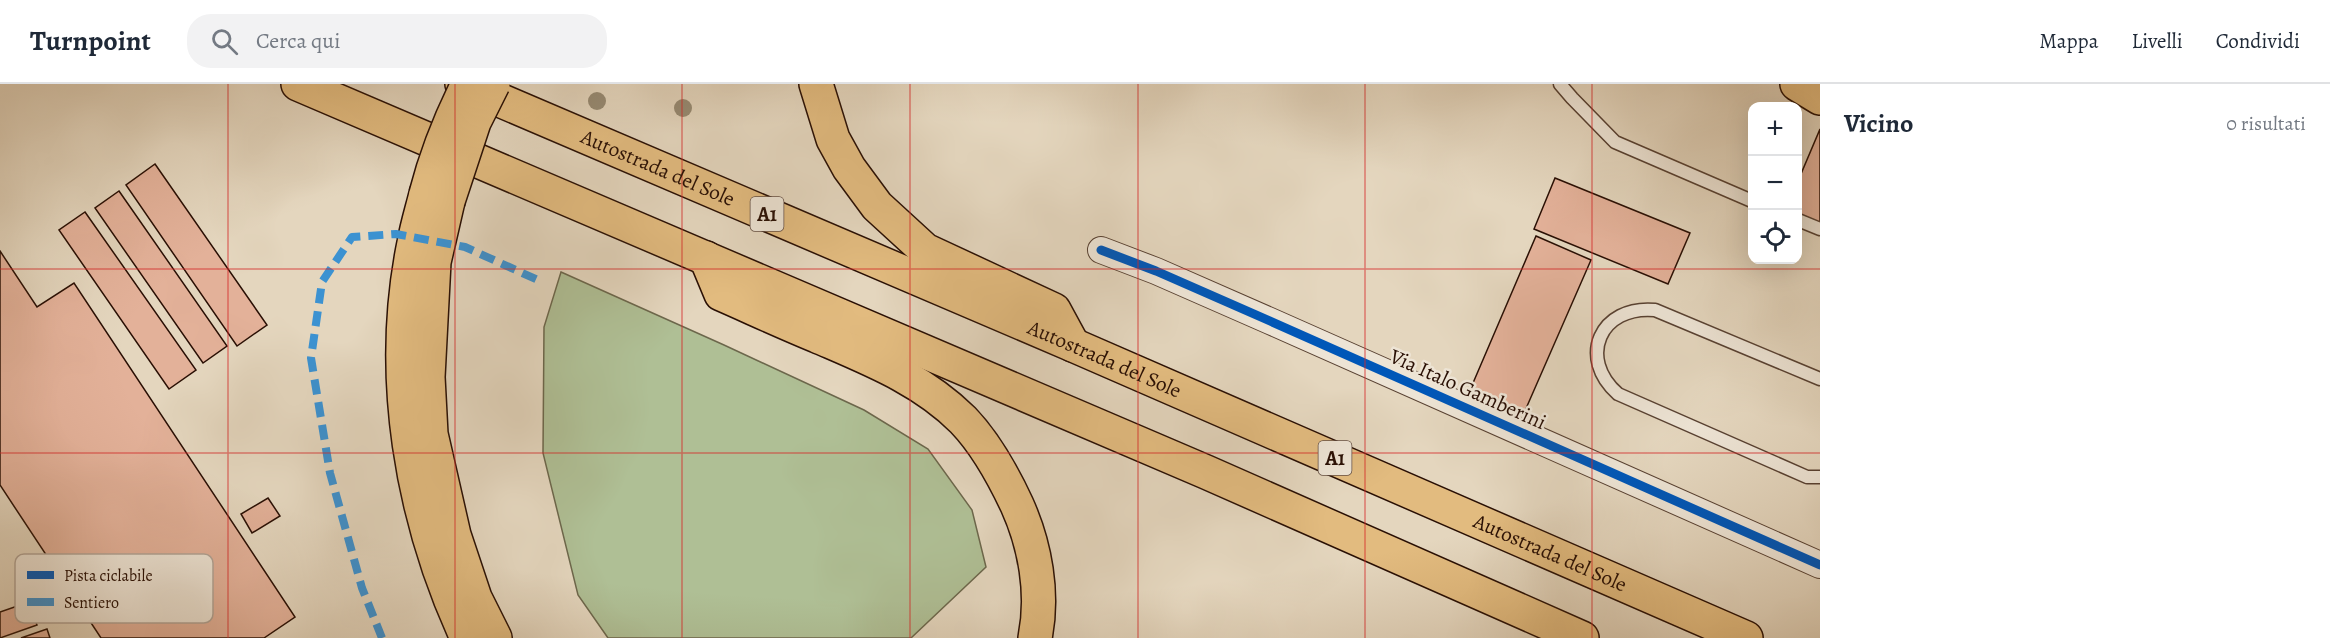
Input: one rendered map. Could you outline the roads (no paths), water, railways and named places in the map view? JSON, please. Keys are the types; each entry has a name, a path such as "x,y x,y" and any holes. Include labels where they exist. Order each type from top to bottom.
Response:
{"highway":[{"path":"298,84 1206,472 1582,638"},
{"name":"Autostrada del Sole","path":"462,84 1073,345 1746,638"},
{"path":"468,84 436,158 437,197 428,377 431,434 454,535 475,598 495,638"},
{"path":"467,638 449,598 430,541 415,477 407,426 403,367 405,313 413,243 493,84"},
{"path":"816,84 832,139 849,168 877,206 925,250 1054,310 1073,345"},
{"path":"1797,84 1820,98"},
{"path":"706,258 721,294 865,356 912,379 965,422 1001,471 1028,529 1037,577 1039,621 1035,638"}],"street":[{"name":"Via Italo Gamberini","path":"1101,250 1156,271 1820,565"}],"lane":[{"path":"1560,84 1615,142 1748,199"},
{"path":"1802,222 1820,229"},
{"path":"1820,379 1654,310 1640,309 1626,312 1613,319 1603,330 1596,358 1607,385 1618,394 1807,477 1820,477"}]}
